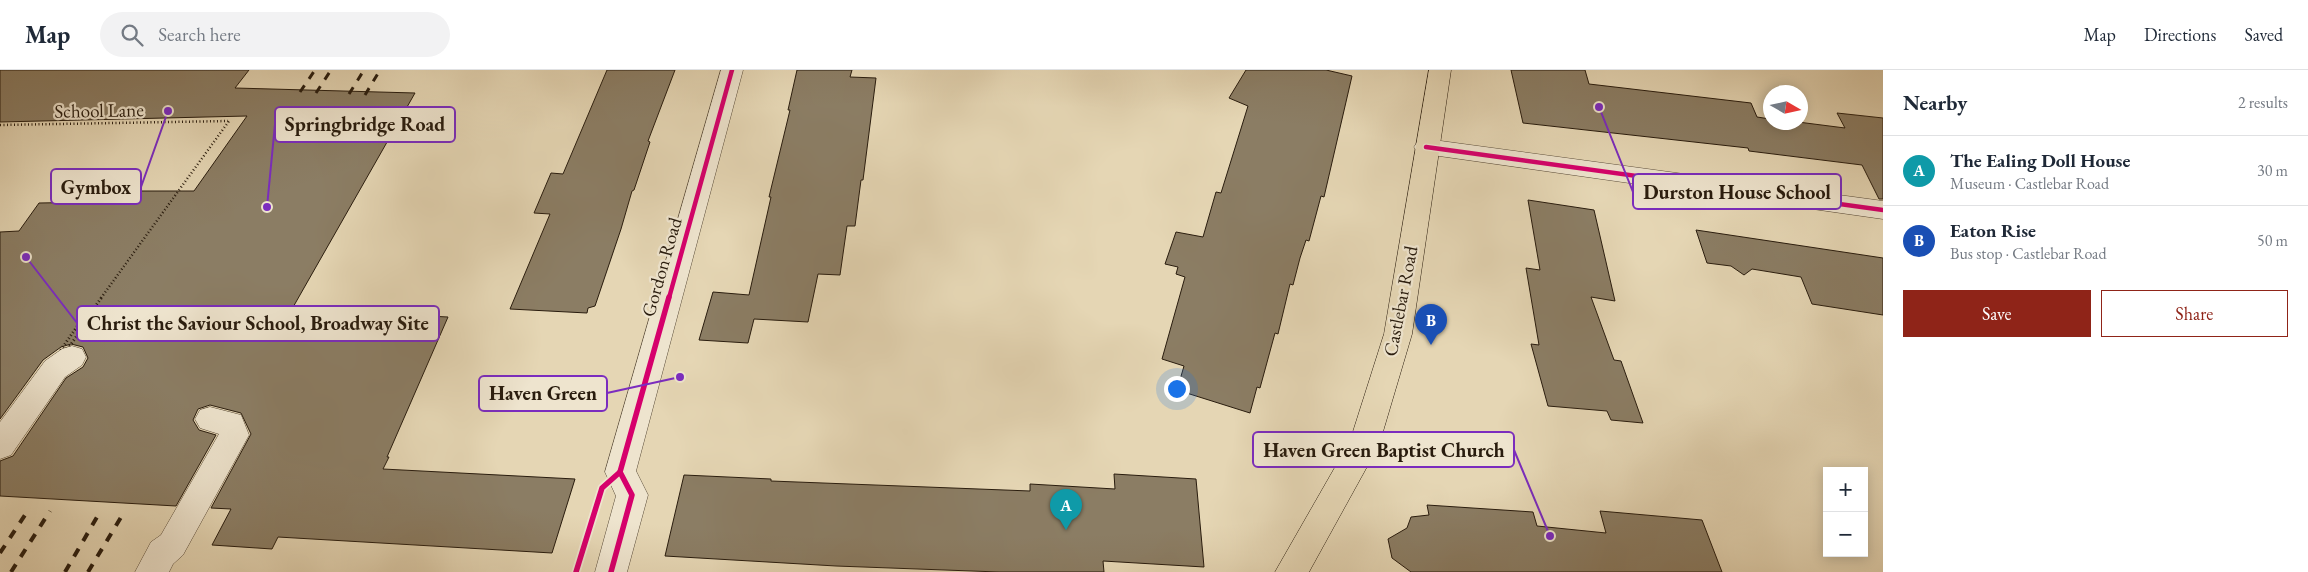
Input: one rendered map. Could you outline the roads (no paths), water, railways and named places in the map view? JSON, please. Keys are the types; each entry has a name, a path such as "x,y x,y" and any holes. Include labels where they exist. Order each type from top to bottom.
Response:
{"main road":[{"name":"Castlebar Road","path":"1291,572 1364,445 1398,334 1426,147 1440,70"}],"street":[{"name":"Gordon Road","path":"611,572 632,495 620,472 732,70"},
{"path":"1426,147 1883,210"},
{"path":"0,446 64,358"},
{"path":"151,572 162,554 168,559 234,434 230,424 210,419"}],"railway":[{"path":"300,92 315,70"},
{"path":"316,93 331,70"},
{"path":"349,94 364,70"},
{"path":"365,95 380,70"},
{"path":"0,553 29,509"},
{"path":"11,572 50,511"},
{"path":"65,572 100,512"},
{"path":"88,572 123,514"}],"place":[{"name":"Durston House School","path":"1599,107"},
{"name":"Gymbox","path":"168,111"},
{"name":"Springbridge Road","path":"267,207"},
{"name":"Christ the Saviour School, Broadway Site","path":"26,257"},
{"name":"Eaton Rise","path":"1431,345"},
{"name":"Haven Green","path":"680,377"},
{"name":"The Ealing Doll House","path":"1066,530"},
{"name":"Haven Green Baptist Church","path":"1550,536"}]}
